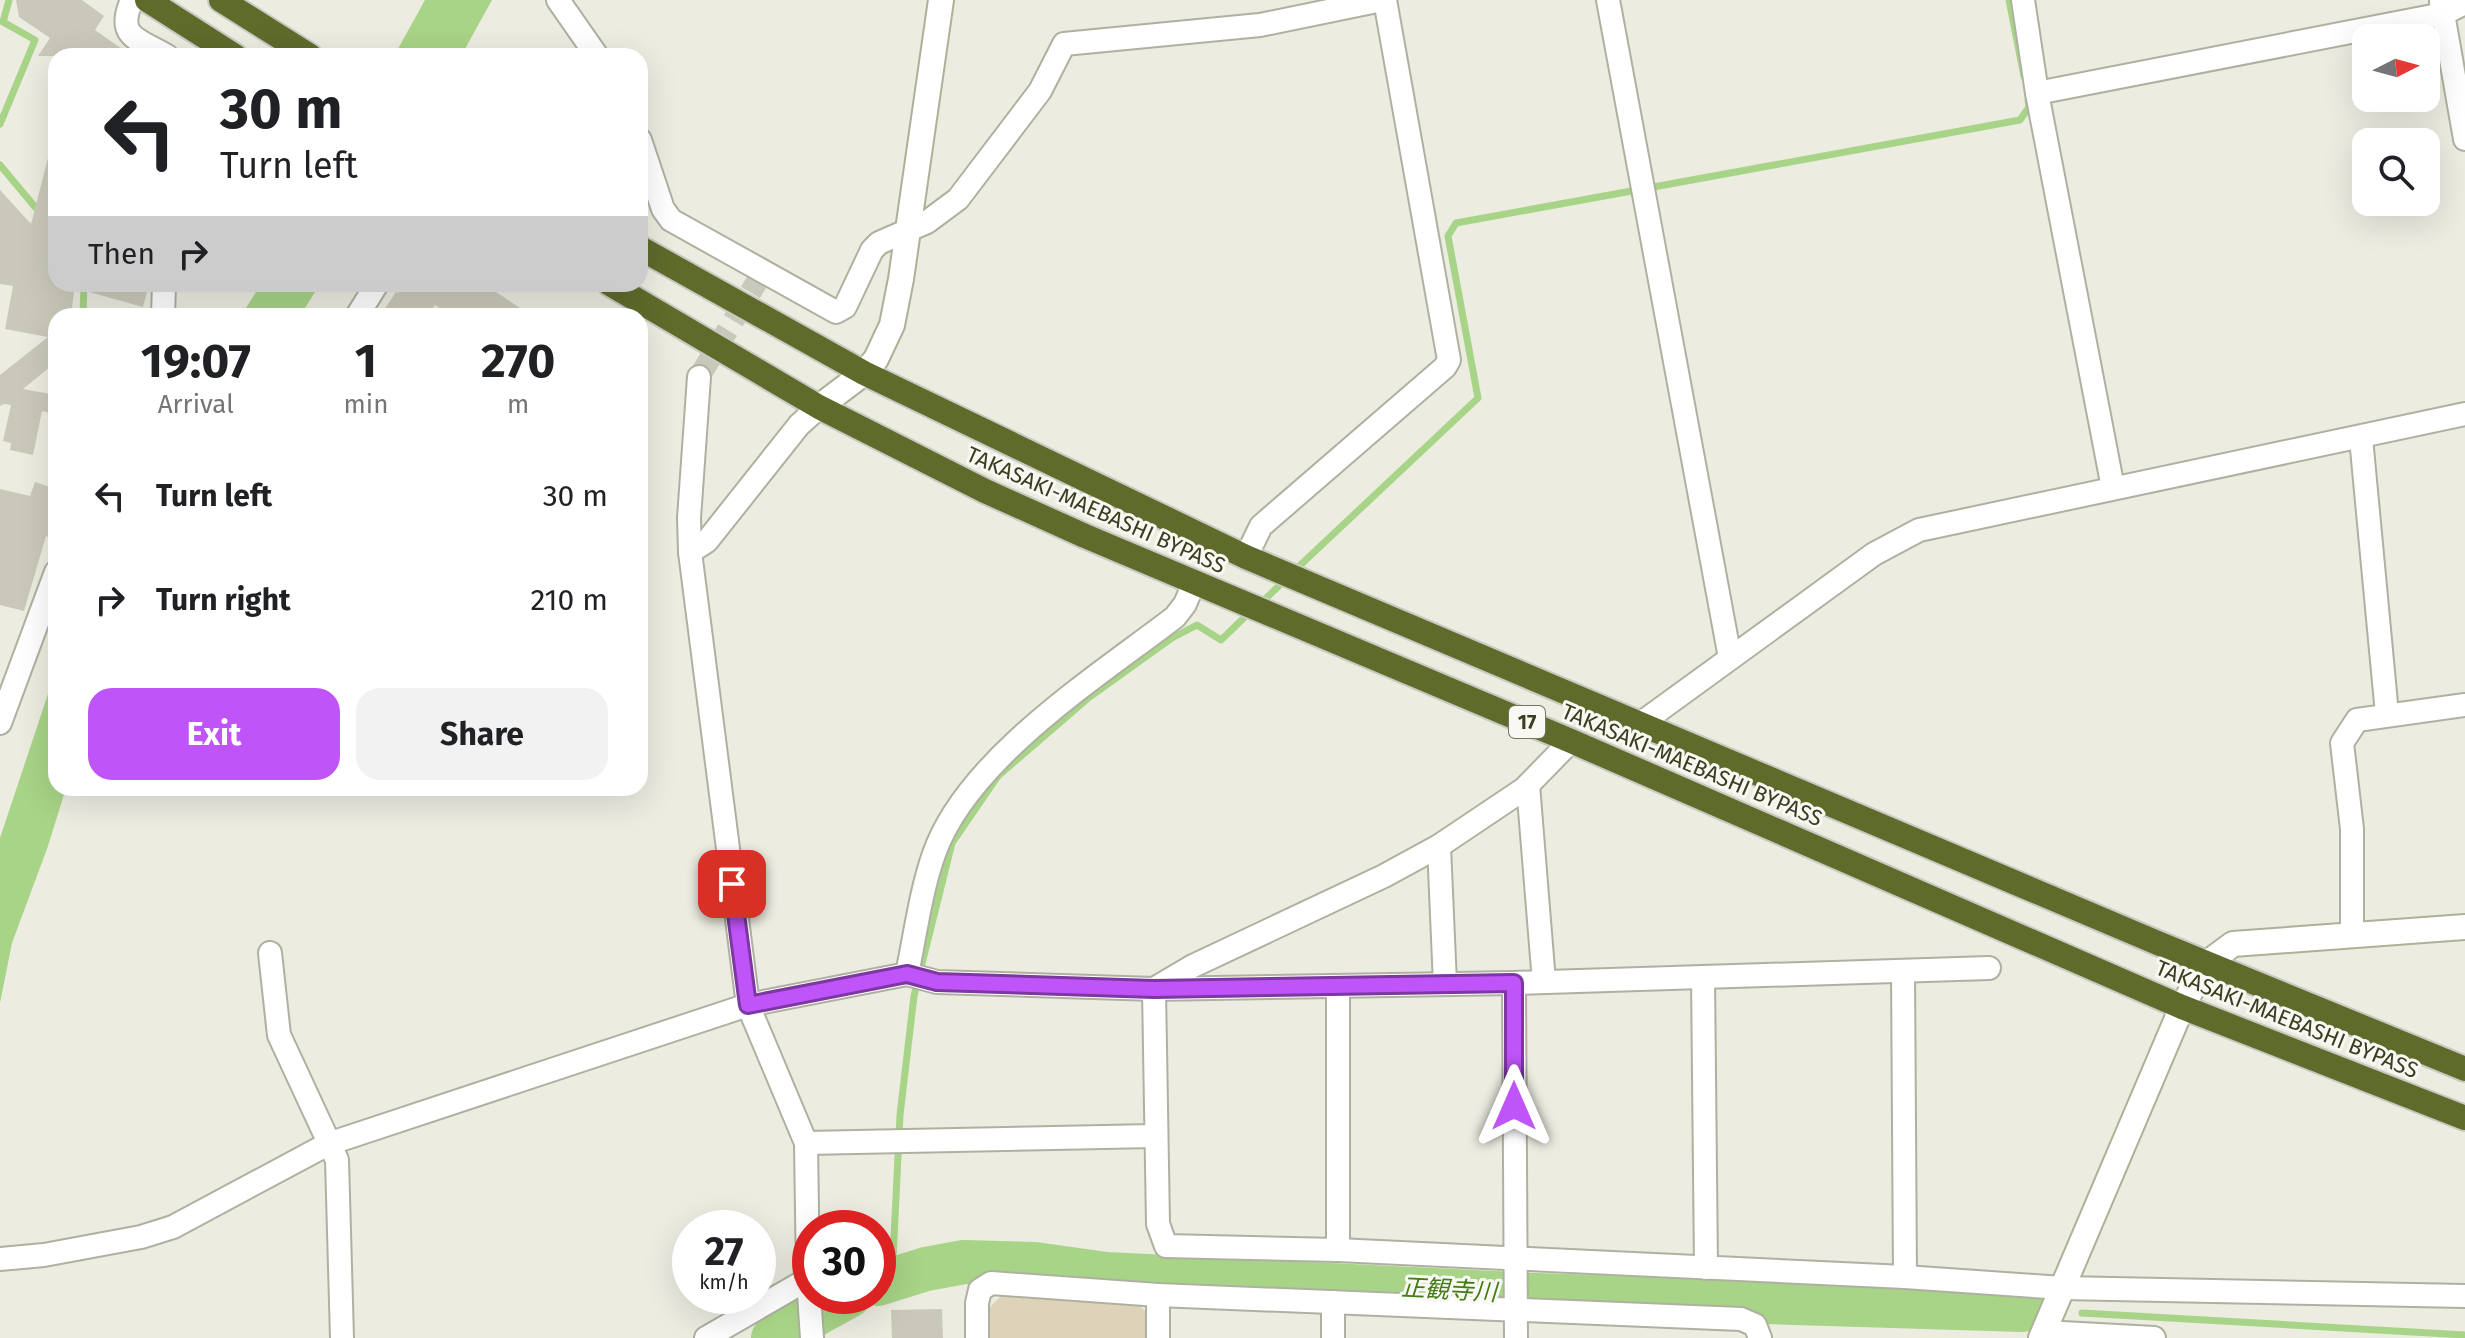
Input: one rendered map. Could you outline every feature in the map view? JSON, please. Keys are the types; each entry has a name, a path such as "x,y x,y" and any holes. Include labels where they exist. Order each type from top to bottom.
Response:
{"highway":[{"path":"147,0 222,48"},
{"path":"221,0 297,48"},
{"name":"TAKASAKI-MAEBASHI BYPASS","path":"648,252 864,373 1246,557 2206,964 2465,1069"},
{"name":"TAKASAKI-MAEBASHI BYPASS","path":"624,292 819,407 985,491 2182,1007 2465,1118"}],"street":[{"path":"132,0 126,13 125,27 129,33 154,48"},
{"path":"558,0 591,48"},
{"path":"690,552 707,541 799,425 864,373 876,359 892,325 941,0"},
{"path":"648,164 663,209 671,220 761,276 836,312 845,307 872,250 879,243 942,214 958,199 1040,91 1064,44 1260,25 1384,0 1449,360 1445,367 1261,526 1246,557"},
{"path":"1608,0 1730,658"},
{"path":"2023,0 2037,93 2113,488"},
{"path":"2037,93 2465,3"},
{"path":"2442,7 2465,139"},
{"path":"699,377 689,518 690,552 748,1005 806,1143 807,1210"},
{"path":"1640,724 1874,554 1919,530 2465,414"},
{"path":"2361,438 2387,714"},
{"path":"908,974 933,855 963,800 992,765 1035,725 1175,617 1194,583"},
{"path":"0,723 6,681 48,589"},
{"path":"2352,933 2352,829 2342,743 2357,720 2465,705"},
{"path":"1154,989 1193,966 1384,876 1439,846 1528,785 1571,741"},
{"path":"1528,785 1544,982"},
{"path":"1439,846 1445,984"},
{"path":"2154,1338 2042,1335 2182,1007 2206,964 2233,944 2465,927"},
{"path":"270,953 279,1035 337,1160 342,1338"},
{"path":"3,1259 44,1255 141,1237 173,1227 328,1144 748,1005 908,974 935,982 1154,989 1514,983 1989,968"},
{"path":"1903,971 1905,1277"},
{"path":"1703,977 1706,1268"},
{"path":"1514,983 1516,1338"},
{"path":"1338,986 1338,1250"},
{"path":"1154,989 1154,1136 1158,1224 1166,1246 1338,1250 1514,1265 1706,1268 2062,1288 2465,1296"},
{"path":"806,1143 1154,1136"},
{"path":"977,1338 980,1290 991,1283 1158,1295 1516,1306 1741,1319 1755,1325 1760,1338"},
{"path":"1158,1295 1158,1338"},
{"path":"706,1338 792,1296"},
{"path":"1333,1302 1333,1338"},
{"path":"811,1314 812,1338"}],"shaded area":[{"path":"425,0 492,0 465,48 398,48"},
{"path":"256,292 315,292 305,308 246,308"},
{"path":"48,694 48,796 64,796 12,943 0,1003 0,838"},
{"path":"1001,1296 1137,1303 1149,1315 1149,1338 988,1338 988,1309"}],"building":[{"path":"16,0 82,0 104,16 95,30 121,48 48,48 48,56 38,56 50,38 19,17"},
{"path":"48,158 48,292 74,292 72,308 48,308 48,337 5,329 13,286 0,284 0,190 31,224"},
{"path":"89,292 147,292 143,307"},
{"path":"496,292 520,308 440,308 435,305 433,308 385,308 398,293"},
{"path":"48,337 48,369 23,389 48,394 48,412 42,411 33,455 10,450 11,443 3,441 11,405 0,406 0,375"},
{"path":"35,482 48,486 48,537 24,611 0,605 0,489 30,496"},
{"path":"942,1309 943,1338 892,1338 891,1314 896,1314 896,1310"}],"waterway":[{"path":"0,124 35,40 3,22 9,0"},
{"path":"2009,0 2024,76"},
{"path":"1294,571 1478,398 1448,236 1456,223 2020,120 2029,107 2028,100"},
{"path":"0,165 35,207 48,214"},
{"path":"83,308 84,292"},
{"path":"1260,604 1285,580"},
{"path":"895,1210 900,1115 914,996 952,843 998,776 1087,699 1172,638 1197,625 1221,640 1250,612"},
{"name":"正観寺川","path":"896,1278 964,1262 1035,1264 1106,1274 1535,1295 2023,1310"},
{"name":"正観寺川","path":"2082,1313 2465,1335"},
{"name":"正観寺川","path":"773,1338 816,1314"}],"tunnel":[{"path":"699,377 758,280"}],"route":[{"path":"732,884 748,1005 907,974 937,982 1154,989 1514,983 1514,1106"}]}
